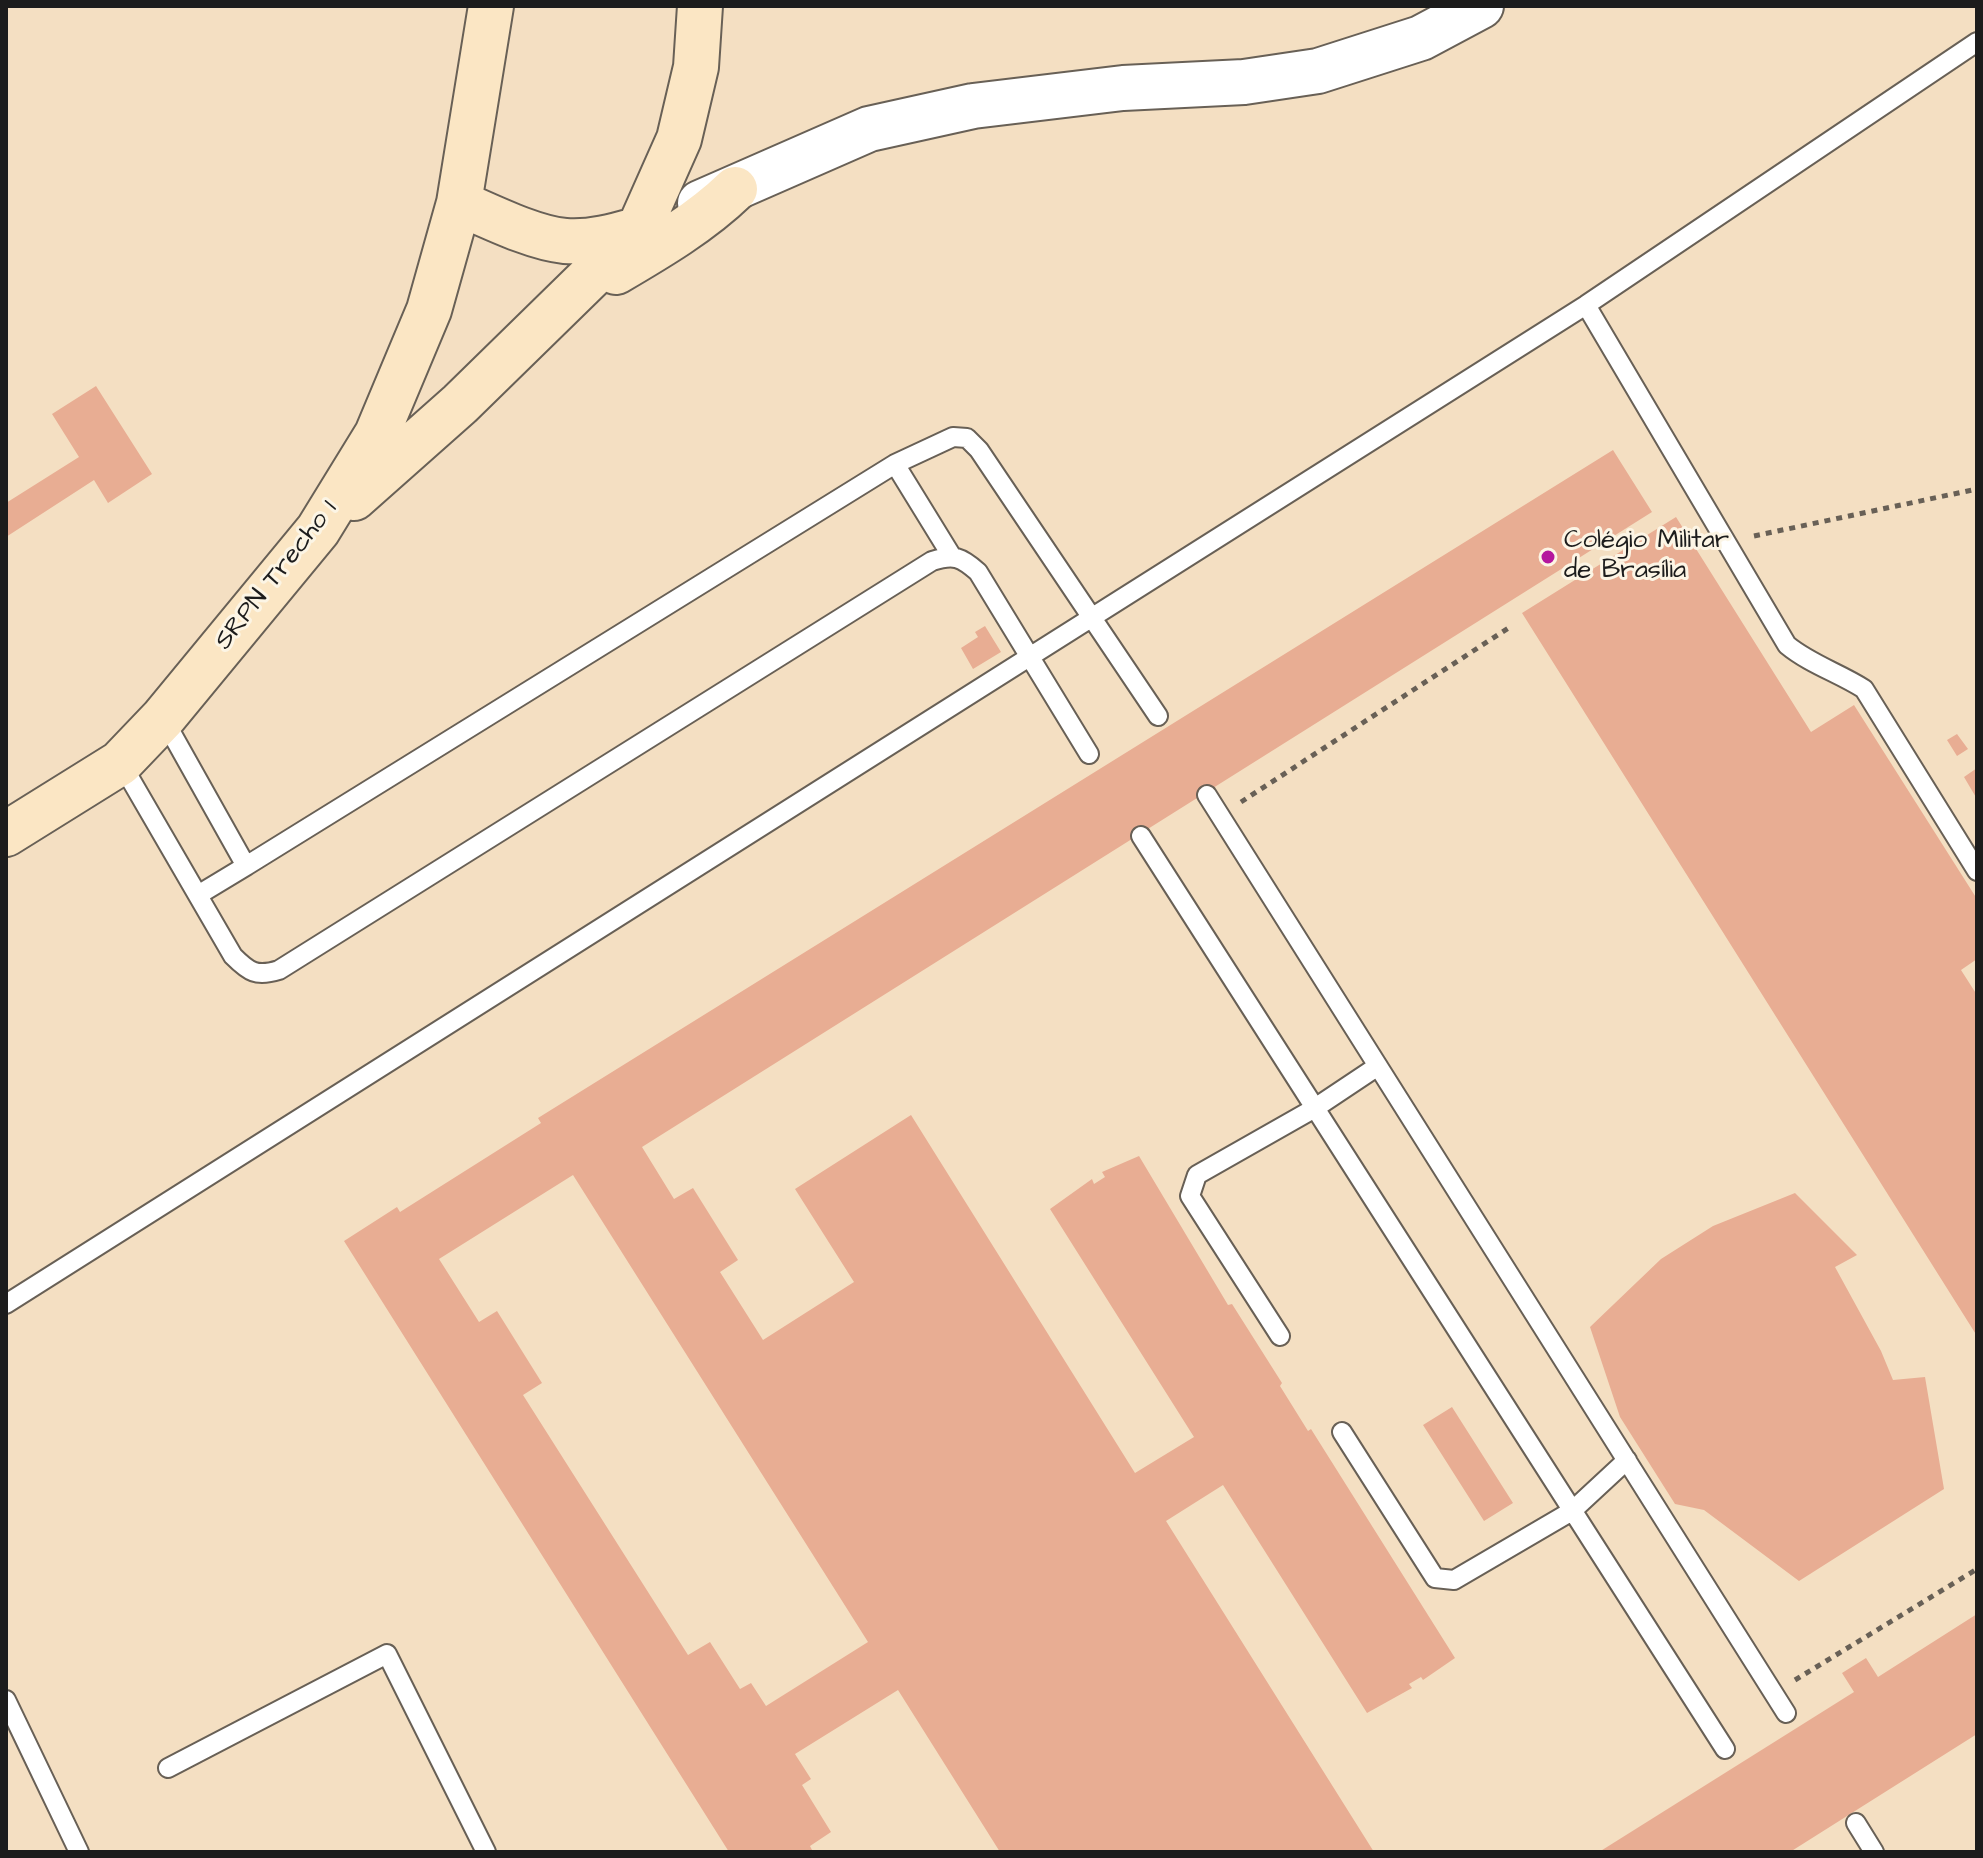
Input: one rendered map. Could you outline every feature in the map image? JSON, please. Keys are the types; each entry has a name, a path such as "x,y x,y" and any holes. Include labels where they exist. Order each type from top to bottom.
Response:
{"main road":[{"name":"SRPN Trecho 1","path":"6,834 120,763 163,718 318,530 377,434 429,310 459,203 491,6"},
{"path":"318,530 460,404 639,229 679,139 696,67 700,6"},
{"path":"563,303 651,251 735,189"},
{"path":"459,203 507,224 564,241 604,239 639,229"}],"street":[{"path":"639,229 869,129 973,106 1123,88 1244,82 1318,71 1421,38 1481,6"}],"lane":[{"path":"6,1304 1586,305 1977,42"},
{"path":"1586,305 1787,645 1801,657 1843,675 1864,689 1977,871"},
{"path":"198,895 895,464 953,437 967,438 979,450 1158,716"},
{"path":"895,464 951,555"},
{"path":"120,763 233,956 249,972 267,974 279,970 932,561 951,555 963,558 978,572 1089,754"},
{"path":"163,718 246,866"},
{"path":"1207,795 1786,1713"},
{"path":"1141,836 1725,1749"},
{"path":"1280,1336 1190,1196 1197,1175 1315,1108 1378,1066"},
{"path":"1342,1432 1435,1578 1454,1580 1572,1511 1627,1460"},
{"path":"168,1768 387,1654 486,1852"},
{"path":"6,1700 79,1852"},
{"path":"1856,1823 1874,1852"}],"path":[{"path":"1726,542 1977,489"},
{"path":"1220,816 1510,627"},
{"path":"1773,1693 1977,1569"}],"building":[{"path":"96,386 152,474 108,503 94,480 6,537 6,503 79,457 52,414"},
{"path":"1613,450 1652,512 642,1147 674,1199 693,1188 738,1260 720,1272 763,1340 854,1282 795,1189 911,1115 1135,1473 1194,1437 1050,1209 1092,1179 1094,1184 1105,1177 1102,1172 1139,1156 1228,1305 1232,1304 1308,1431 1311,1429 1455,1658 1423,1680 1421,1677 1409,1684 1412,1688 1367,1713 1223,1485 1166,1521 1374,1852 1000,1852 898,1690 795,1754 811,1779 802,1785 831,1832 810,1846 813,1852 729,1852 344,1241 397,1207 400,1212 541,1123 538,1118","holes":["573,1175 868,1642 766,1706 751,1683 740,1689 710,1642 688,1655 523,1395 542,1383 497,1311 479,1322 439,1259"]},
{"path":"1676,517 1811,732 1854,705 1977,899 1977,959 1961,970 1977,995 1977,1336 1522,613"},
{"path":"985,626 1001,652 973,669 961,648 978,637 975,632"},
{"path":"1957,734 1968,749 1957,756 1947,740"},
{"path":"1977,768 1977,799 1964,777"},
{"path":"1795,1193 1857,1255 1835,1267 1881,1351 1893,1380 1925,1377 1944,1489 1799,1581 1704,1510 1675,1504 1620,1417 1590,1327 1661,1259 1713,1226"},
{"path":"1452,1407 1513,1503 1484,1521 1423,1425"},
{"path":"1977,1614 1977,1734 1790,1852 1599,1852 1854,1692 1842,1673 1866,1658 1878,1677"}],"place":[{"name":"Colégio Militar de Brasília","path":"1548,557"}]}
